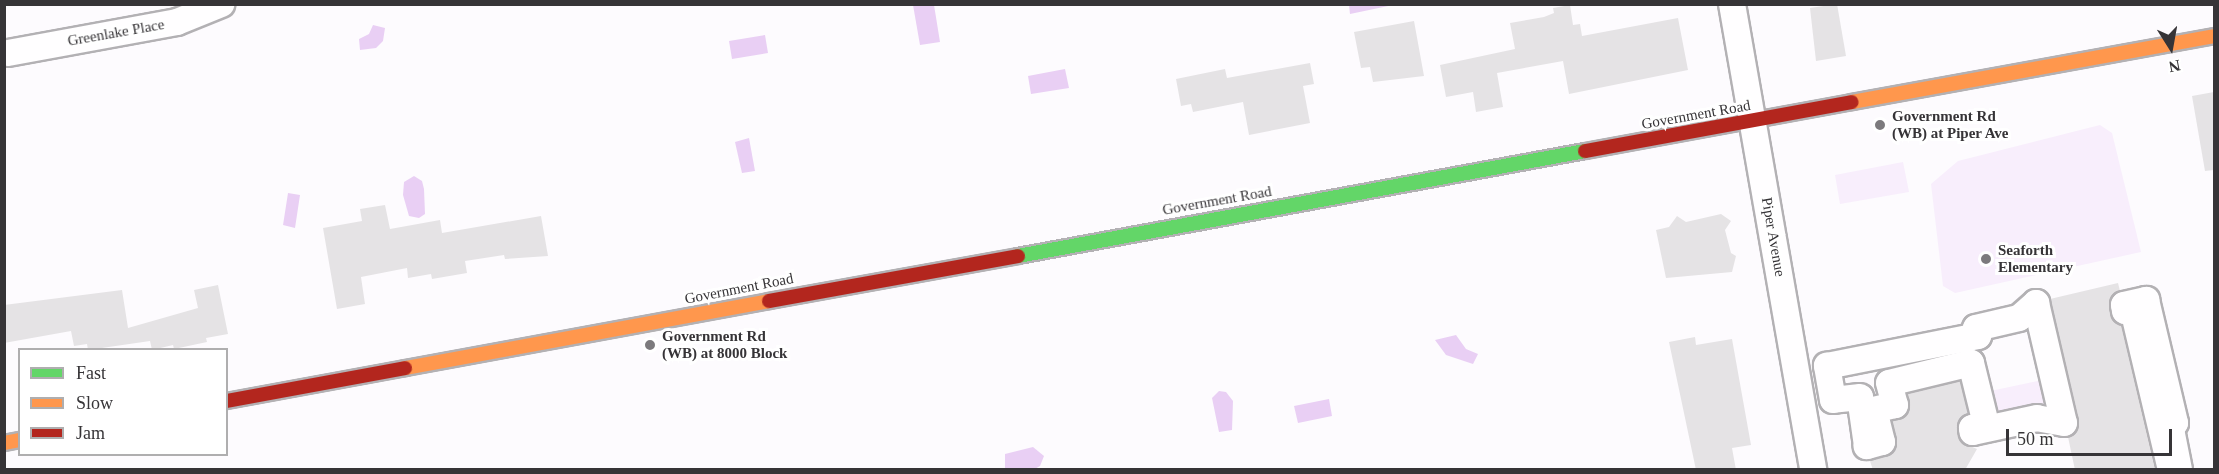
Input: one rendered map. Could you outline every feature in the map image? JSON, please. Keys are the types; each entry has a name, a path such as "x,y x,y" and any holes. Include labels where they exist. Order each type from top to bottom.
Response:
{"street":[{"name":"Greenlake Place","path":"8,53 177,22 221,4"},
{"name":"Piper Avenue","path":"1732,4 1813,470"},
{"name":"Government Road","path":"228,401 2214,36"},
{"path":"2171,470 2133,309 2125,311 2124,305 2146,300 2175,423 2170,424 2179,470"},
{"path":"2036,303 2064,423 2037,418 1973,432 1972,428 1986,424 1971,363 1889,383 1895,405 1874,410 1882,442 1867,446 1860,397 1833,400 1827,366 1978,336 1976,328 2019,318 2036,303"}],"shaded area":[{"path":"1393,4 1350,14 1349,5"},
{"path":"913,5 934,5 940,42 920,45"},
{"path":"373,25 385,28 383,41 376,48 360,50 359,39 369,34"},
{"path":"765,35 768,53 732,59 729,41"},
{"path":"1065,69 1069,88 1031,94 1028,76"},
{"path":"2100,125 2112,133 2141,252 1955,293 1943,286 1931,184 1958,161"},
{"path":"749,138 755,171 742,173 735,142"},
{"path":"1903,162 1909,192 1840,204 1835,175"},
{"path":"414,176 422,181 424,189 425,214 419,218 409,216 403,195 404,182"},
{"path":"288,193 300,195 295,228 283,225"},
{"path":"1456,335 1466,349 1478,354 1473,364 1446,355 1435,340"},
{"path":"2042,380 2050,415 1988,428 1981,393"},
{"path":"1219,391 1226,392 1233,401 1232,430 1219,432 1212,398"},
{"path":"1329,399 1332,416 1298,423 1294,406"},
{"path":"1033,447 1044,456 1040,466 1033,470 1005,468 1005,454"}],"building":[{"path":"1837,4 1846,56 1816,61 1810,8"},
{"path":"1570,5 1573,25 1580,24 1582,36 1678,18 1688,70 1569,94 1563,61 1497,73 1503,107 1476,112 1473,92 1446,97 1440,65 1515,49 1510,23 1544,17 1554,13 1553,8"},
{"path":"1414,21 1424,76 1373,82 1370,67 1361,68 1354,32"},
{"path":"1310,63 1314,84 1303,86 1310,123 1249,135 1243,102 1193,112 1191,104 1181,106 1176,79 1225,69 1227,78"},
{"path":"2214,92 2214,170 2205,171 2192,96"},
{"path":"385,205 390,229 440,220 442,233 541,216 548,256 505,259 504,255 465,261 467,273 432,279 431,274 408,278 407,268 361,277 365,304 337,309 323,228 362,221 360,209"},
{"path":"1721,214 1731,221 1725,230 1731,253 1736,256 1732,272 1666,278 1656,230 1669,227 1677,216 1686,222"},
{"path":"2118,283 2120,291 2110,301 2110,313 2121,325 2155,470 2075,470 2068,437 2075,433 2079,420 2050,299"},
{"path":"218,285 228,334 206,338 207,342 179,348 174,348 173,345 152,348 150,341 102,348 88,348 87,344 74,346 71,331 4,343 4,305 122,290 128,328 198,308 194,290"},
{"path":"1695,337 1696,345 1732,339 1751,445 1732,448 1736,470 1696,470 1669,342"},
{"path":"1960,381 1968,414 1958,424 1958,436 1963,443 1977,449 1965,470 1873,470 1870,461 1886,456 1896,447 1892,421 1905,416 1909,410 1908,394"}],"traffic: fast":[{"path":"1018,256 1585,151"}],"traffic: slow":[{"path":"1852,102 2214,36"},
{"path":"405,368 769,301"},
{"path":"4,443 18,440"}],"traffic: jam":[{"path":"1585,151 1852,102"},
{"path":"769,301 1018,256"},
{"path":"228,401 405,368"}],"place":[{"name":"Government Rd (WB) at Piper Ave","path":"1880,125"},
{"name":"Seaforth Elementary","path":"1986,259"},
{"name":"Government Rd (WB) at 8000 Block","path":"650,345"}]}
